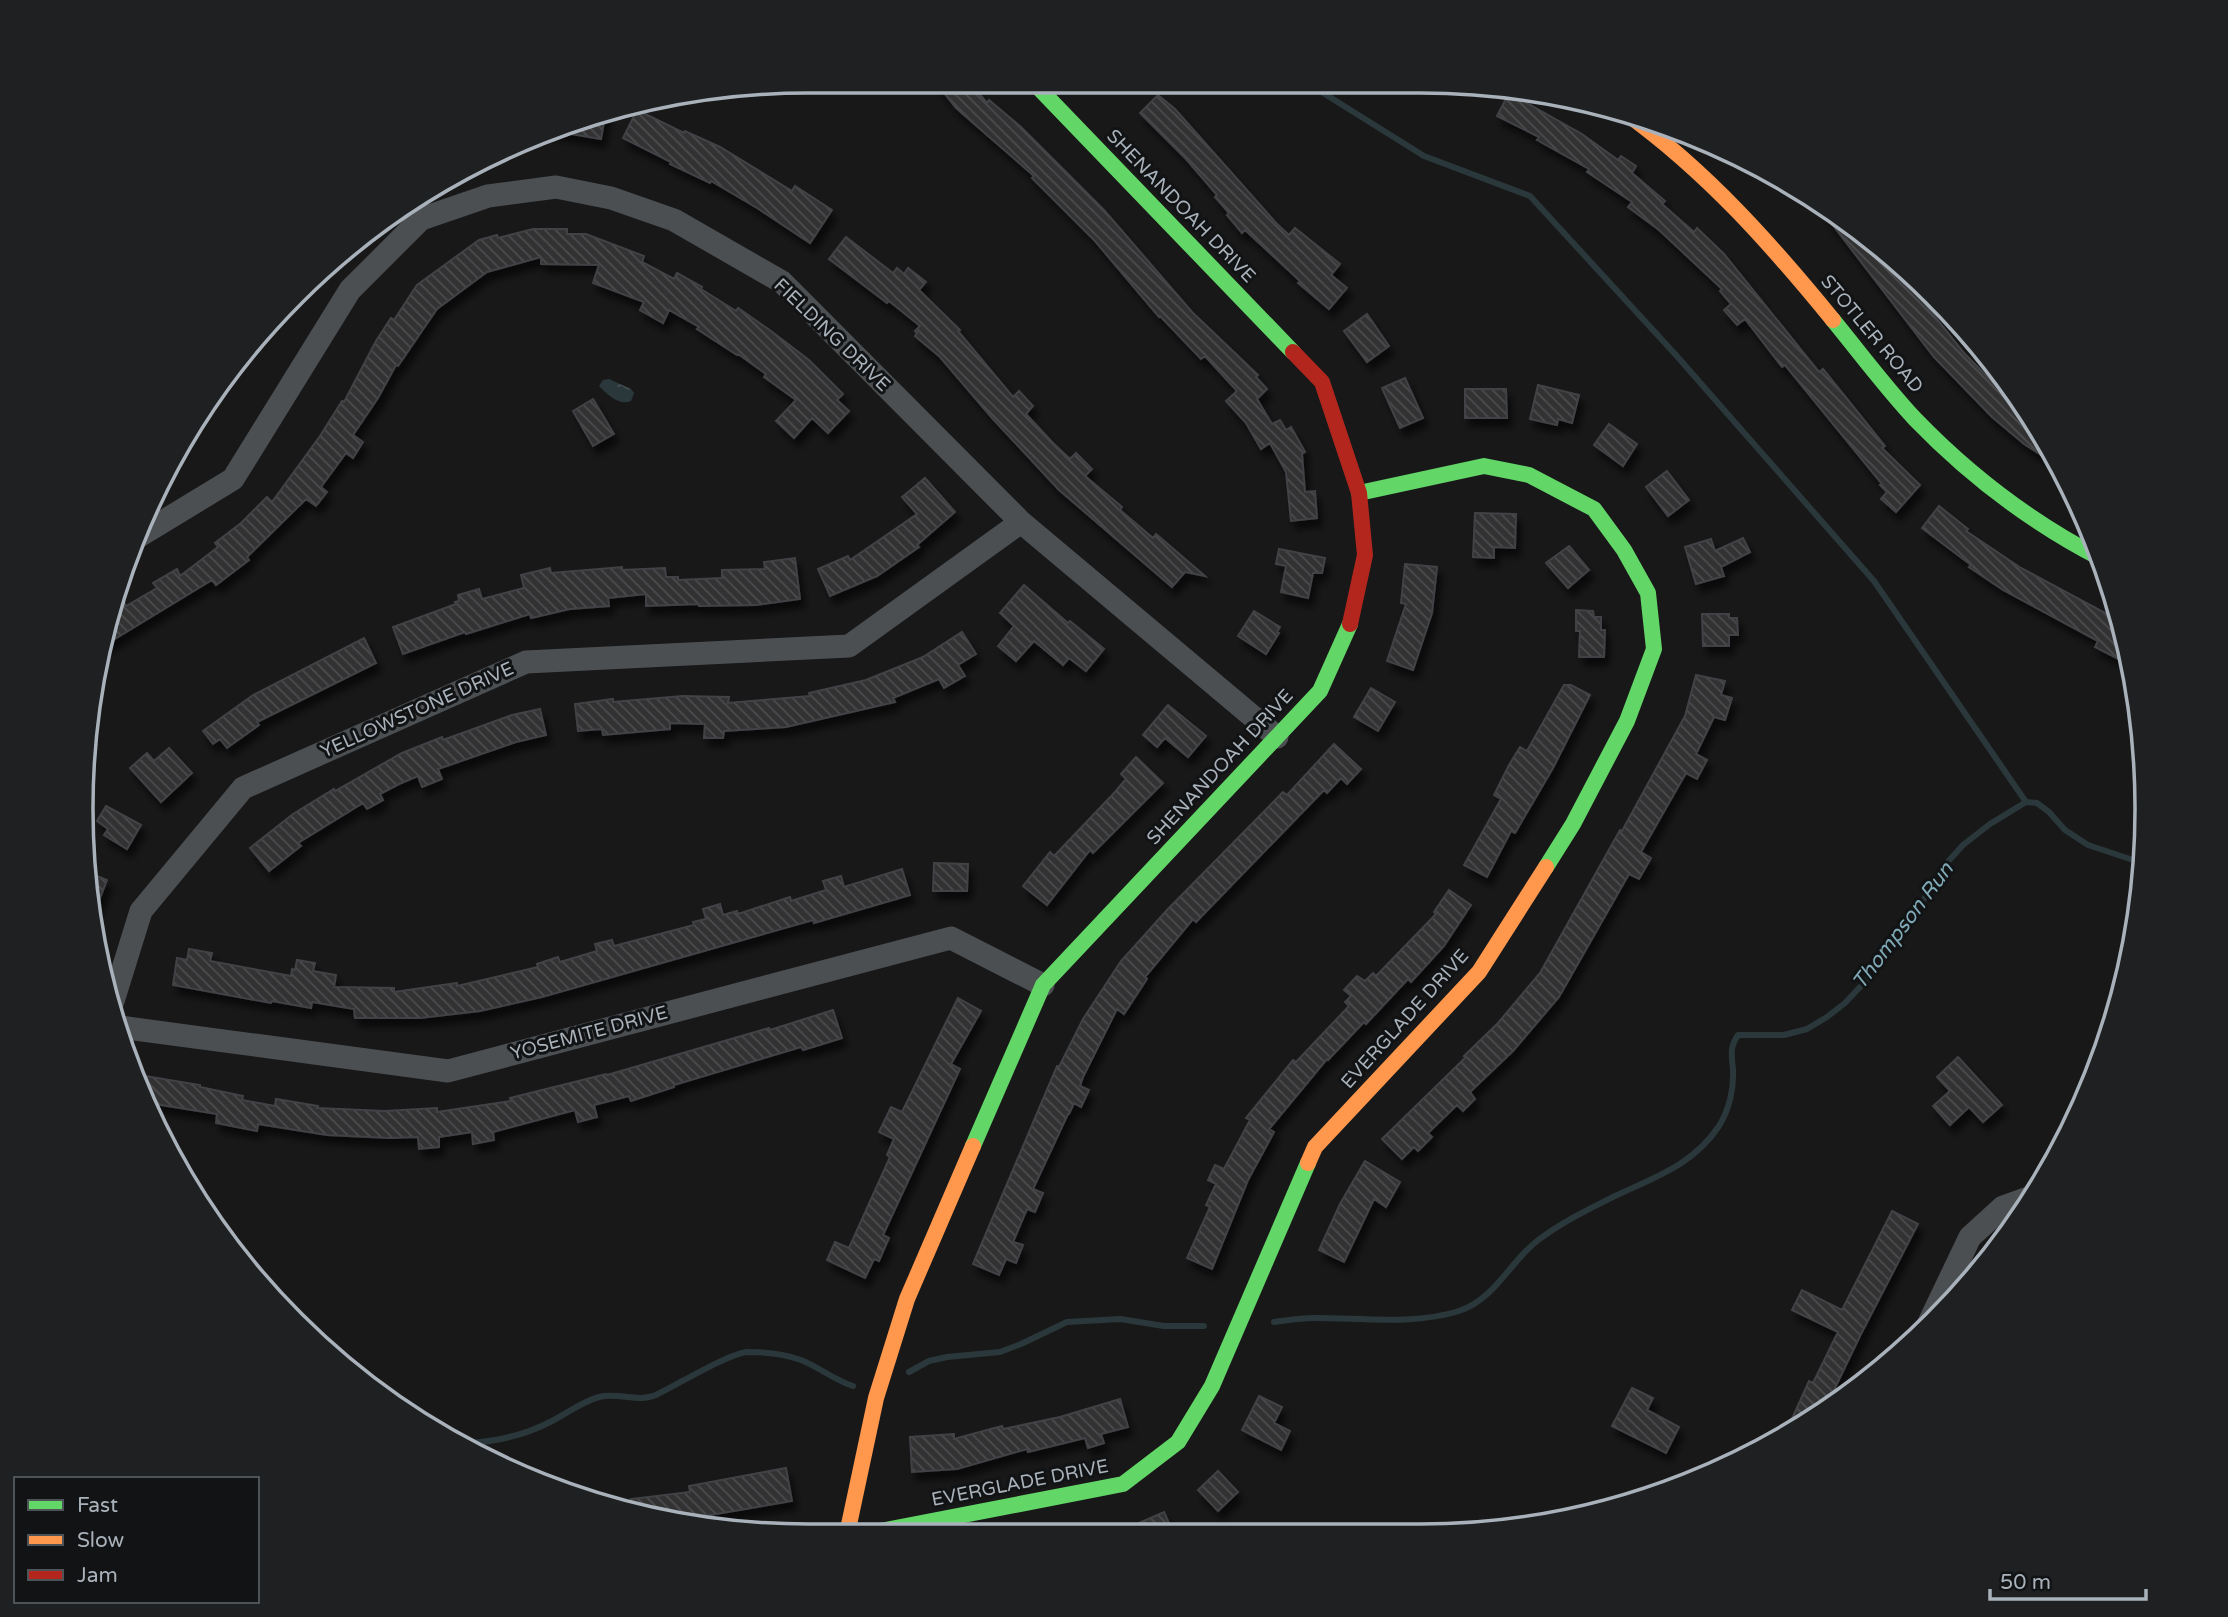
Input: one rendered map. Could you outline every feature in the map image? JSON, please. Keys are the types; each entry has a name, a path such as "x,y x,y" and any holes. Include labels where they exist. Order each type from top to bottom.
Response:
{"street":[{"name":"SHENANDOAH DRIVE","path":"849,1524 876,1398 907,1299 1043,985 1320,691 1353,617 1365,555 1359,493 1322,382 1044,93"},
{"name":"STOTLER ROAD","path":"1648,130 1738,207 1914,418 1960,463 2015,509 2069,544 2087,552"},
{"name":"FIELDING DRIVE","path":"417,209 556,187 611,198 674,220 782,282 1021,522 1277,737"},
{"name":"FIELDING DRIVE","path":"149,530 233,479 350,290 410,214"},
{"name":"EVERGLADE DRIVE","path":"917,1524 1123,1484 1178,1442 1212,1386 1315,1147 1479,972 1573,824 1627,721 1654,649 1648,593 1624,550 1594,509 1529,475 1483,466 1359,493"},
{"name":"YELLOWSTONE DRIVE","path":"116,991 141,911 243,788 526,663 849,646 1021,522"},
{"name":"YOSEMITE DRIVE","path":"128,1028 448,1071 951,938 1043,985"},
{"path":"1940,1300 1970,1237 2003,1207 2018,1202"}],"water":[{"path":"609,379 631,389 634,393 631,401 617,401 599,386 603,380"}],"building":[{"path":"944,93 979,93 987,103 989,100 1021,127 1104,210 1192,312 1258,375 1256,377 1267,389 1257,399 1272,424 1280,420 1286,430 1291,427 1305,452 1302,454 1305,492 1315,491 1317,518 1291,521 1286,472 1270,443 1261,449 1246,423 1226,401 1237,391 1205,356 1201,359 1159,317 1095,241 1032,178 1034,176 956,108"},
{"path":"1158,95 1175,109 1277,224 1289,235 1295,228 1340,264 1331,275 1347,288 1329,309 1298,283 1300,281 1245,230 1242,233 1215,197 1217,195 1140,113"},
{"path":"1506,98 1523,101 1582,134 1618,160 1621,156 1636,166 1632,173 1665,201 1662,204 1694,232 1697,228 1724,254 1819,372 1823,369 1885,446 1882,448 1920,485 1896,512 1881,499 1887,492 1880,485 1882,484 1785,365 1782,367 1745,319 1737,325 1724,310 1731,304 1720,291 1722,289 1659,230 1628,207 1632,202 1587,172 1589,169 1537,140 1539,137 1497,116"},
{"path":"643,113 720,147 792,191 795,186 832,210 810,243 711,181 710,183 670,164 671,162 623,138 635,114"},
{"path":"604,123 601,139 570,134"},
{"path":"1832,224 1917,294 1964,353 1998,388 2041,455 1992,417 1934,357"},
{"path":"533,229 567,229 567,234 586,234 644,256 642,262 674,279 677,273 736,311 738,308 771,331 809,360 843,394 837,400 849,411 828,433 812,418 794,438 776,421 796,400 764,377 766,374 697,329 699,327 669,310 663,323 640,310 644,302 593,283 599,265 541,264 541,257 487,272 437,309 398,366 396,365 353,435 363,442 353,458 346,453 321,487 327,492 316,506 306,499 247,557 249,560 216,585 212,580 113,640 123,602 126,606 157,588 153,583 177,569 180,576 218,547 215,543 241,523 267,497 272,502 342,401 344,402 376,341 391,318 394,320 417,285 479,240 497,235 498,238"},
{"path":"846,237 893,273 897,268 904,274 908,268 926,282 919,290 960,330 958,331 1013,397 1019,391 1033,406 1026,414 1053,443 1070,459 1076,453 1092,469 1085,476 1122,507 1120,510 1153,538 1156,534 1205,576 1185,572 1172,587 1059,490 940,357 915,336 915,331 920,326 829,259"},
{"path":"1367,314 1389,346 1367,362 1344,331"},
{"path":"1405,378 1423,418 1400,428 1382,388"},
{"path":"1538,385 1579,395 1572,423 1558,419 1557,425 1530,419"},
{"path":"1465,389 1506,389 1507,418 1465,418"},
{"path":"593,399 614,434 593,446 573,411"},
{"path":"1609,424 1637,444 1623,466 1594,445"},
{"path":"1667,471 1689,500 1668,516 1646,487"},
{"path":"925,478 955,512 917,545 919,547 877,576 830,596 818,569 848,556 850,560 917,514 902,497"},
{"path":"1939,506 1968,529 1966,531 2021,568 2108,615 2119,659 2095,647 2098,641 2003,590 1969,567 1971,565 1922,528"},
{"path":"1475,513 1516,514 1515,548 1494,547 1494,558 1473,557"},
{"path":"1743,538 1750,552 1721,567 1724,576 1696,584 1685,547 1711,539 1715,551"},
{"path":"1569,546 1589,570 1568,588 1546,563"},
{"path":"1279,549 1325,558 1322,573 1313,573 1308,598 1281,592 1286,566 1276,564"},
{"path":"795,558 800,599 756,605 646,606 646,594 608,598 609,606 570,609 531,618 530,614 466,634 465,632 403,654 393,627 456,604 455,602 459,601 458,595 479,589 482,599 524,588 521,575 550,568 551,573 622,567 622,570 665,568 666,577 678,577 678,580 722,578 722,570 765,569 764,562"},
{"path":"1405,564 1437,567 1432,613 1413,670 1387,661 1406,604 1401,603"},
{"path":"1024,585 1068,623 1070,621 1104,649 1086,671 1069,658 1063,665 1034,641 1016,661 998,646 1014,626 1000,613"},
{"path":"1576,610 1593,611 1594,617 1601,617 1601,630 1605,630 1604,657 1579,657 1580,631 1576,631"},
{"path":"1254,611 1280,627 1266,654 1238,636"},
{"path":"1702,614 1729,614 1729,618 1737,618 1738,635 1729,635 1729,646 1703,646"},
{"path":"962,632 976,654 958,665 965,676 944,688 939,679 893,698 895,702 786,727 724,731 723,738 704,738 705,724 670,723 670,729 603,735 602,729 578,731 575,704 613,699 613,702 683,696 729,697 728,703 810,696 809,693 866,680 923,657"},
{"path":"364,638 376,663 257,722 259,725 227,748 220,739 213,744 203,731 253,695"},
{"path":"1696,675 1725,681 1721,695 1732,698 1725,720 1714,717 1696,754 1707,760 1697,779 1686,773 1641,852 1651,858 1639,879 1629,874 1559,997 1513,1051 1470,1092 1475,1099 1463,1111 1457,1105 1428,1133 1432,1137 1418,1151 1414,1147 1402,1159 1382,1139 1466,1057 1464,1056 1498,1023 1540,973 1685,716"},
{"path":"1564,685 1571,685 1590,695 1553,768 1515,833 1511,831 1487,877 1464,865 1501,799 1494,795 1509,765 1520,747 1527,751"},
{"path":"1371,688 1395,702 1378,731 1354,717"},
{"path":"1168,705 1206,736 1188,757 1165,738 1157,747 1143,735"},
{"path":"540,709 546,735 516,742 438,769 442,779 422,787 418,776 399,784 380,794 383,800 367,809 363,803 298,843 301,846 269,871 250,848 293,814 402,753 442,737 443,740 512,715"},
{"path":"1334,744 1361,769 1347,784 1341,778 1327,793 1324,790 1196,922 1193,919 1145,977 1147,979 1124,1014 1117,1009 1083,1077 1080,1086 1089,1090 1081,1107 1074,1103 1033,1189 1043,1193 1035,1212 1027,1209 1013,1242 1023,1245 1016,1263 1006,1259 999,1275 973,1264 1057,1066 1059,1067 1083,1019 1121,961 1167,910 1283,792 1287,795"},
{"path":"169,748 192,773 161,802 130,768 147,753 154,761"},
{"path":"1136,757 1163,783 1093,853 1090,850 1047,905 1023,886 1050,852 1054,856 1115,792 1126,779 1121,774"},
{"path":"106,806 141,825 127,849 104,835 108,829 97,821"},
{"path":"934,863 968,864 967,891 933,891"},
{"path":"902,869 910,895 542,997 480,1011 420,1018 355,1018 354,1009 312,1002 311,1008 272,1001 271,1003 173,985 177,958 187,960 189,949 212,953 210,961 291,976 297,960 315,963 313,971 336,975 334,987 394,988 394,992 457,983 457,986 538,967 537,964 558,957 560,962 597,951 595,944 612,940 614,946 694,925 693,922 706,919 703,909 720,904 723,915 737,911 738,914 790,897 791,901 826,890 823,881 841,876 844,887"},
{"path":"96,876 107,880 99,901"},
{"path":"1449,890 1471,905 1444,946 1411,982 1408,979 1366,1024 1364,1022 1327,1059 1269,1129 1274,1132 1248,1180 1212,1269 1187,1258 1210,1207 1206,1205 1216,1184 1208,1180 1215,1165 1224,1169 1250,1120 1246,1118 1293,1060 1296,1062 1349,1006 1345,1002 1351,996 1344,990 1357,976 1365,981 1373,973 1376,976 1436,914 1434,912"},
{"path":"958,998 981,1011 951,1064 960,1069 883,1235 889,1238 879,1261 874,1259 865,1278 827,1260 835,1242 849,1248 890,1157 887,1155 894,1139 879,1132 891,1107 902,1112"},
{"path":"833,1010 842,1038 803,1050 801,1047 674,1085 631,1101 629,1096 594,1105 597,1117 578,1122 575,1110 493,1132 494,1140 473,1144 472,1132 439,1137 439,1147 419,1149 418,1137 327,1135 258,1124 257,1131 216,1123 217,1114 157,1104 145,1076 200,1085 243,1096 242,1100 275,1106 276,1099 318,1106 317,1108 385,1111 437,1108 437,1112 511,1101 510,1098 607,1075 769,1028 770,1030"},
{"path":"1958,1057 2002,1105 1983,1122 1969,1107 1950,1125 1933,1106 1950,1091 1937,1077"},
{"path":"1365,1161 1400,1182 1386,1207 1374,1199 1344,1262 1319,1250 1340,1204"},
{"path":"1892,1211 1918,1224 1833,1392 1792,1419 1809,1381 1813,1383 1838,1332 1792,1310 1802,1290 1842,1310"},
{"path":"1632,1388 1653,1398 1647,1410 1679,1427 1666,1453 1612,1426"},
{"path":"1259,1396 1282,1407 1274,1423 1290,1431 1281,1450 1242,1430"},
{"path":"1120,1399 1128,1427 1101,1434 1104,1443 1088,1448 1085,1438 1028,1452 1027,1449 957,1469 912,1472 910,1437 954,1434 954,1439 1002,1426 1003,1429 1060,1417"},
{"path":"786,1468 792,1501 704,1516 631,1502 631,1499 690,1492 689,1486"},
{"path":"1218,1471 1238,1492 1218,1511 1198,1490"},
{"path":"1164,1512 1169,1524 1137,1524"}],"waterway":[{"path":"1323,93 1424,156 1530,196 1675,354 1874,581 2026,802"},
{"name":"Thompson Run","path":"1274,1322 1311,1318 1424,1318 1459,1311 1482,1298 1527,1250 1555,1228 1659,1176 1685,1160 1709,1139 1726,1113 1733,1085 1732,1048 1738,1035 1784,1035 1807,1029 1845,1003 1876,970 1901,936 1945,865 1963,845 1990,824 2026,802 2037,803 2065,830 2088,845 2133,860"},
{"name":"Thompson Run","path":"909,1372 929,1361 947,1357 1000,1352 1067,1322 1120,1319 1164,1326 1204,1326"},
{"name":"Thompson Run","path":"477,1442 529,1431 599,1397 642,1398 656,1395 716,1363 748,1352 795,1358 853,1386"}],"traffic: fast":[{"path":"1044,93 1293,352"},
{"path":"1833,320 1883,383 1936,440 2003,497 2087,551"},
{"path":"1359,493 1484,466 1529,475 1594,509 1624,550 1648,593 1654,649 1627,721 1573,824 1546,867"},
{"path":"973,1146 1043,985 1320,691 1350,624"},
{"path":"917,1524 1123,1484 1178,1442 1212,1386 1308,1163"}],"traffic: slow":[{"path":"1649,131 1737,210 1833,320"},
{"path":"1308,1163 1315,1147 1479,972 1546,867"},
{"path":"849,1524 876,1398 907,1299 973,1146"}],"traffic: jam":[{"path":"1293,352 1322,382 1359,493 1365,555 1350,624"}]}
